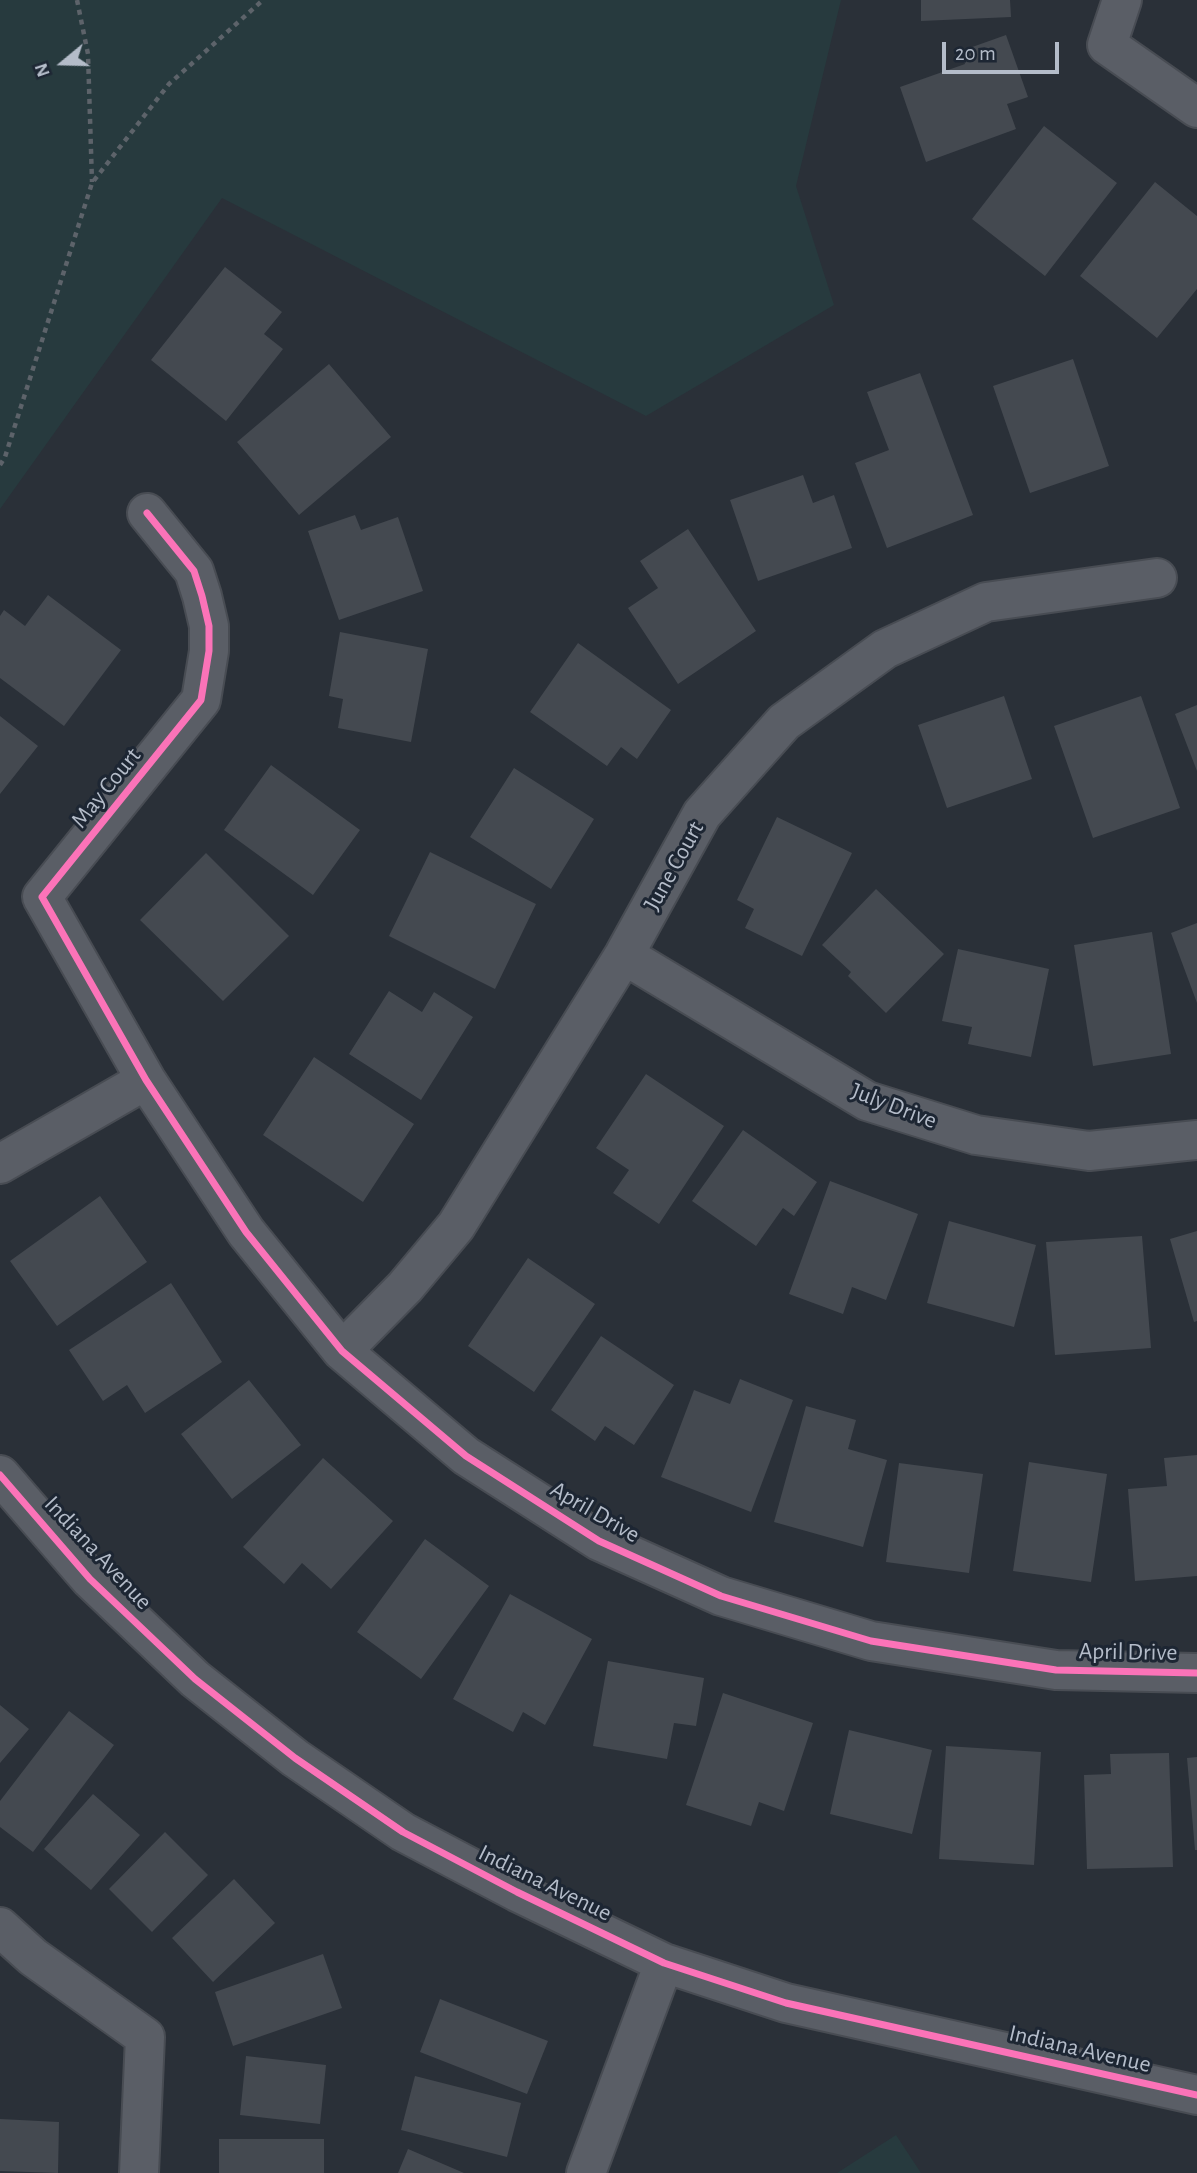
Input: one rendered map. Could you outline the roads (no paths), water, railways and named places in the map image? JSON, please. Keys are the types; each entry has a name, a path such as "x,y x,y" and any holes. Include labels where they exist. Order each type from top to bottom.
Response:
{"street":[{"path":"1122,0 1107,45 1197,108"},
{"name":"May Court","path":"146,1080 42,898 201,700 209,651 209,626 202,596 194,571 147,513"},
{"name":"June Court","path":"342,1351 405,1287 456,1226 624,955 702,814 784,722 885,649 986,602 1157,578"},
{"name":"July Drive","path":"624,955 867,1101 976,1135 1089,1151 1197,1140"},
{"path":"0,1164 146,1080"},
{"name":"April Drive","path":"146,1080 246,1232 342,1351 466,1455 599,1541 721,1596 872,1641 1056,1670 1197,1673"},
{"name":"Indiana Avenue","path":"0,1475 99,1588 195,1679 295,1758 403,1832 517,1892 664,1963 786,2003 1197,2095"},
{"path":"0,1927 33,1957 145,2037 139,2173"},
{"path":"586,2173 664,1963"}]}
